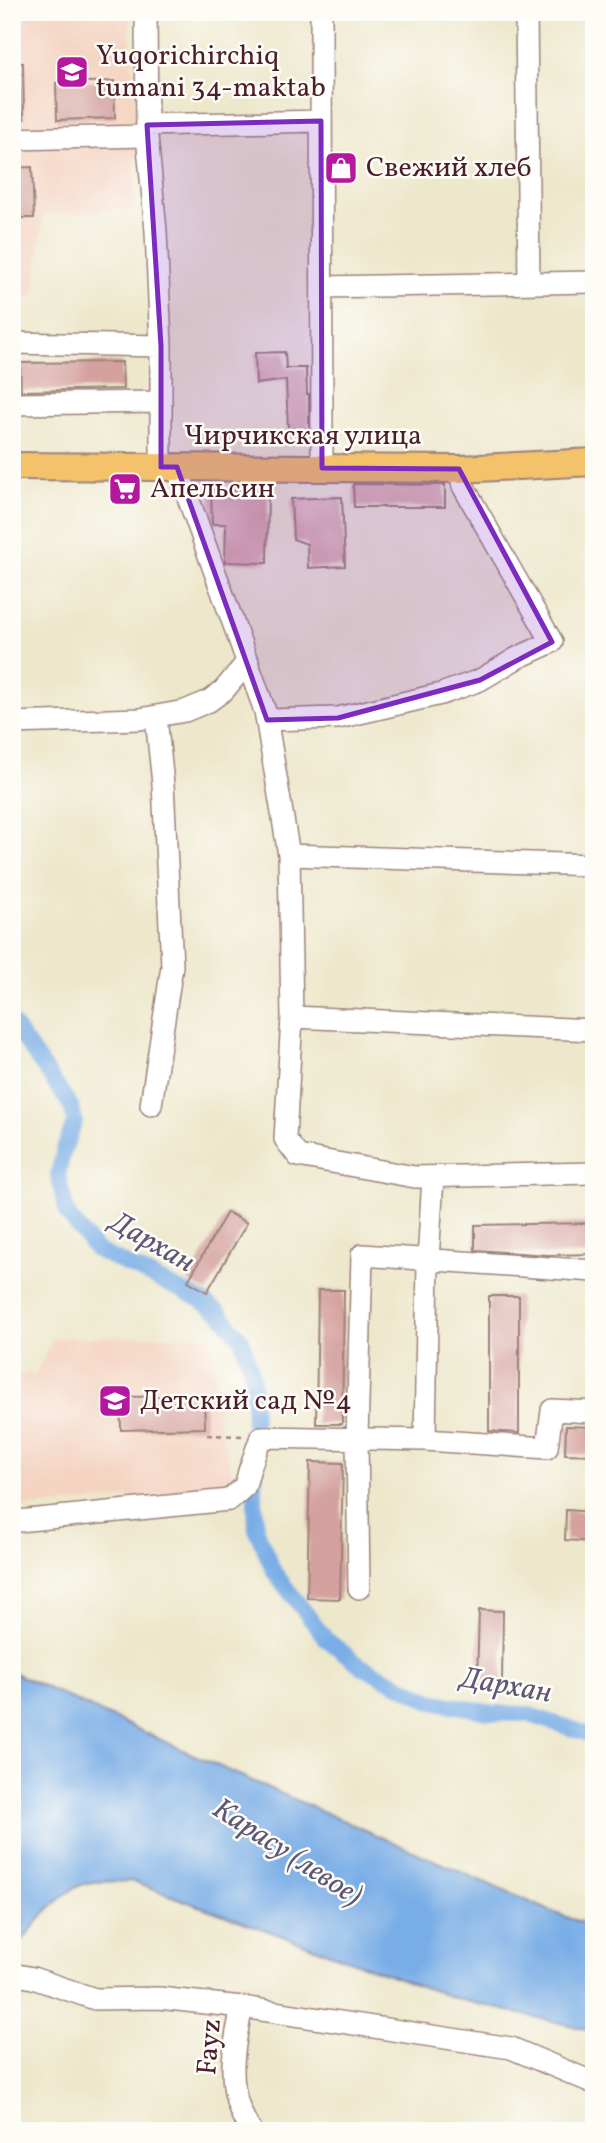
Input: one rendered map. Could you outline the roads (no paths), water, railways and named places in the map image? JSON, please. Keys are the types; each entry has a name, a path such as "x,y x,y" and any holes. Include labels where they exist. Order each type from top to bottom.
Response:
{"main road":[{"name":"Чирчикская улица","path":"12,466 458,469 594,462"}],"street":[{"path":"146,12 147,131 156,231 161,402 169,467 248,661 267,720 289,855 292,1017 285,1139 298,1156 415,1177 594,1173"},
{"path":"321,12 322,468"},
{"path":"526,12 528,283"},
{"path":"12,139 321,121"},
{"path":"322,287 594,282"},
{"path":"12,343 161,346"},
{"path":"12,404 161,402"},
{"path":"267,720 338,718 441,694 480,680 552,642 463,486 458,469"},
{"path":"12,723 156,718 185,711 209,701 224,690 248,661"},
{"path":"151,1105 172,966 163,784 156,718"},
{"path":"289,855 594,865"},
{"path":"292,1017 594,1030"},
{"path":"425,1440 430,1177"},
{"path":"359,1588 357,1438 362,1255 594,1271"},
{"path":"12,1518 19,1521 229,1500 246,1486 261,1437 425,1440 547,1448 552,1410 594,1412"},
{"path":"22,1976 95,1999 159,1998 242,2007 512,2048 594,2083"},
{"name":"Fayz","path":"242,2007 233,2049 233,2083 241,2116 250,2131"}],"water":[{"name":"Карасу (левое)","path":"12,1672 225,1769 555,1913 594,1927 594,2031 457,1999 130,1881 80,1885 47,1911 12,1954"}],"waterway":[{"name":"Дархан","path":"12,1023 71,1106 75,1121 58,1175 67,1214 96,1250 199,1299 220,1313 242,1340 253,1378 254,1429"},
{"name":"Дархан","path":"254,1470 256,1529 274,1572 326,1639 361,1666 431,1701 493,1713 527,1714 594,1736"}],"place":[{"name":"Yuqorichirchiq tumani 34-maktab","path":"72,72"},
{"name":"Свежий хлеб","path":"341,168"},
{"name":"Апельсин","path":"125,489"},
{"name":"Детский сад №4","path":"115,1401"}]}
